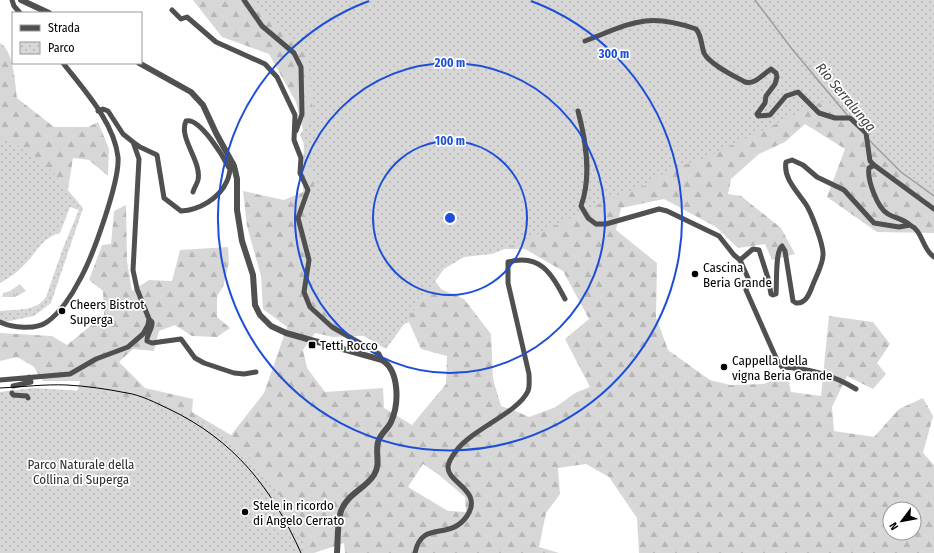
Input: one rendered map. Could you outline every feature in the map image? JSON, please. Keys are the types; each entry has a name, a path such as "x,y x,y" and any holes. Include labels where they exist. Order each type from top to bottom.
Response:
{"street":[{"path":"12,0 14,6 19,12"},
{"path":"21,0 47,12"},
{"path":"244,0 262,26 294,53 301,67 302,114 294,140"},
{"path":"172,10 181,19 187,17 216,42 265,64 277,77 295,115 294,140 301,158 300,173 308,190 298,218 309,260 304,292 310,307 332,327 379,354 382,360"},
{"path":"585,41 643,20 674,23 696,29 701,37 704,52 710,60 745,82 749,84 770,69 776,73 778,77 775,84 766,96 765,103 756,114 758,116 770,115 786,96 798,92 819,113 835,118 850,118 863,128 866,133 870,161 934,208"},
{"path":"1,324 35,326 47,322 70,295 85,269 112,195 117,172 118,156 112,135 98,111 64,64"},
{"path":"141,64 191,92 203,105 237,179 236,198 242,241 252,275 255,305 260,315 271,326 286,333 382,360 388,364 394,376 396,387 395,412 390,424 380,437 377,444 378,465 371,479 346,501 341,510 338,522 337,553"},
{"path":"98,111 103,109 108,111 123,134 140,147 157,155 164,198 181,211 199,208 206,204 227,182 231,166"},
{"path":"578,111 582,125 587,180 581,206 588,218 596,224 606,224 659,209 719,236 734,255 740,260 748,278 746,290 777,360 782,367 814,371 846,383 856,389"},
{"path":"193,192 198,179 195,158 185,133 186,121 192,121 208,136 231,166"},
{"path":"133,142 139,159 133,270 136,289 153,325 147,341 152,343 181,339 195,358 204,362 234,373 244,374 256,372"},
{"path":"740,260 753,249 759,250 768,278 771,294 774,295 776,294 777,283 777,254 782,246 785,251 793,301 800,304 808,296 823,255 822,246 806,204 788,178 785,166 788,160 803,165 817,177 844,190 874,223 899,227 910,225"},
{"path":"874,165 869,168 868,175 880,206 888,214 903,219 914,227 921,236 924,246 934,257"},
{"path":"415,553 422,537 429,532 453,528 467,515 471,507 472,500 449,471 448,466 455,453 469,437 519,403 528,391 530,385 529,374 508,283 508,262 522,259 537,262 545,269 565,299"},
{"path":"0,380 70,374 96,360 128,347 142,334 148,325 149,319"},
{"path":"13,386 31,382 29,377"},
{"path":"12,393 13,396 27,396 28,398"}],"green space":[{"path":"193,0 934,0 934,233 877,232 827,197 845,149 805,124 785,142 759,154 731,179 728,194 741,196 781,228 795,254 772,260 765,244 738,248 716,227 664,199 621,208 616,230 657,263 656,317 668,350 710,380 730,385 764,384 787,374 791,392 821,396 829,316 873,322 890,344 877,363 886,374 873,389 847,376 832,407 834,431 874,437 899,409 923,398 933,416 923,453 934,465 934,553 639,553 637,518 609,477 586,464 558,468 560,494 546,513 539,547 559,553 345,553 344,543 314,553 0,553 72,412 80,381 43,381 33,366 17,357 0,361 0,333 52,336 67,345 104,315 103,291 89,280 102,245 111,244 114,211 126,205 127,261 132,291 149,280 172,281 180,250 228,247 229,263 223,287 217,296 217,317 230,328 217,337 192,336 175,325 159,331 154,351 133,349 119,362 145,388 193,399 192,412 231,435 264,393 287,327 263,309 261,276 247,226 243,191 284,200 303,192 304,134 296,102 269,54 222,37","holes":["461,249 525,249 563,271 589,319 565,339 590,387 575,393 556,407 529,417 501,406 493,379 491,334 464,299 441,289 431,275","409,322 421,349 447,356 446,384 412,425 384,408 383,388 325,392 307,368 303,350 315,333 333,337 382,335","423,464 439,475 465,497 466,512 448,511 408,487"]},
{"path":"255,0 934,0 934,195 877,150 841,108 821,102 704,159 670,169 649,184 601,203 527,240 492,254 464,257 444,269 386,349 345,325 313,292 306,214 315,180 309,155 300,135 313,114 308,57 293,38 256,4"},
{"path":"0,43 5,47 11,60 17,98 54,127 88,127 98,122 109,149 108,176 89,160 73,158 65,208 0,268"},
{"path":"0,138 14,144 37,158 56,176 83,208 51,303 34,316 0,323 0,311 25,309 37,305 46,297 63,248 79,210 70,207 60,233 44,242 19,270 0,283"},
{"path":"20,284 26,291 15,297 2,297 3,293 10,291"},
{"name":"Parco Naturale della Collina di Superga","path":"33,388 100,392 167,406 210,426 250,458 276,488 309,553 0,553 0,392"}],"waterway":[{"name":"Rio Serralunga","path":"755,0 792,49 848,116"},
{"name":"Rio Serralunga","path":"869,140 901,172 934,196"}],"tram line":[{"path":"0,388 59,385 112,390 143,397 192,421 213,435 232,451 264,487 290,529 301,553"}],"place":[{"name":"Cascina Beria Grande","path":"695,274"},
{"name":"Cheers Bistrot Superga","path":"62,311"},
{"name":"Tetti Rocco","path":"312,345"},
{"name":"Cappella della vigna Beria Grande","path":"724,367"},
{"name":"Stele in ricordo di Angelo Cerrato","path":"245,512"}]}
